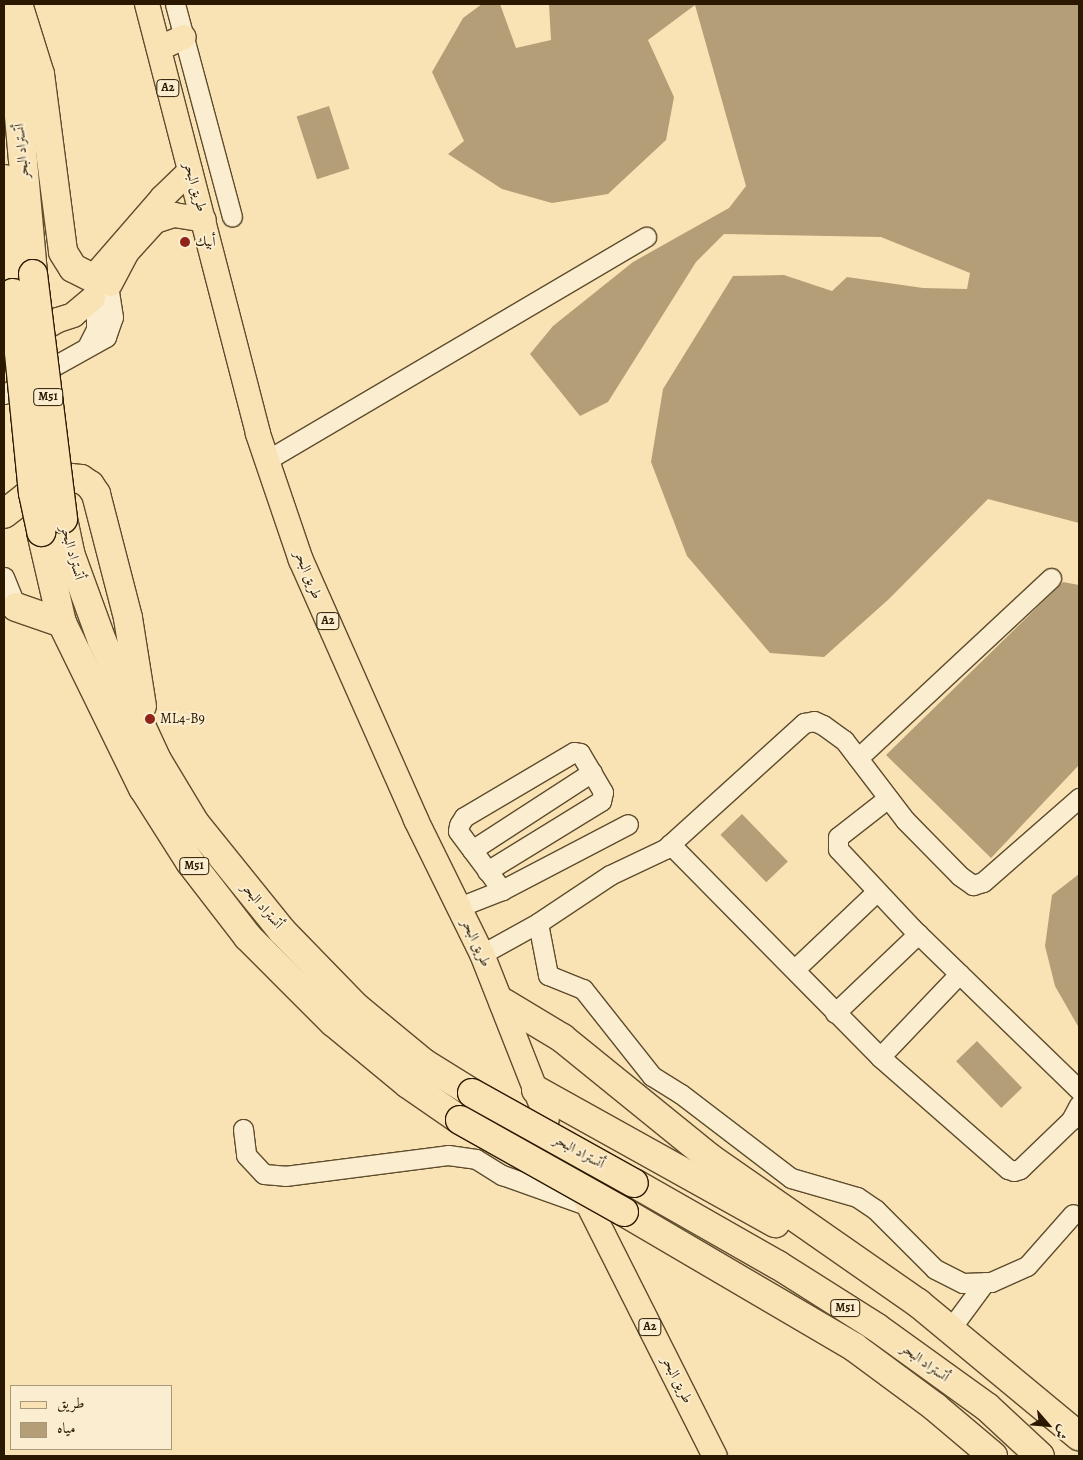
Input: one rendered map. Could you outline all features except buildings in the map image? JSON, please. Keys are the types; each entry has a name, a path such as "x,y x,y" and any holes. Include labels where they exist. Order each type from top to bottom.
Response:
{"highway":[{"name":"أتستراد البحر","path":"9,4 16,276 32,493 52,526 148,739 195,823 282,931 356,1007 424,1064 472,1093 778,1265 876,1328 987,1407 1040,1456"},
{"path":"18,4 40,74 63,252 73,268 97,288"},
{"name":"أتستراد البحر","path":"4,179 16,276"},
{"path":"4,514 15,493 70,478 81,479 90,485 96,494 128,618 148,739"},
{"name":"أتستراد البحر","path":"52,526 62,622 143,788 190,862 248,937 333,1022 408,1084 460,1120 624,1212 854,1347 934,1407 994,1456"},
{"path":"10,605 62,622"},
{"path":"504,1003 562,1038 710,1158 918,1303 951,1328 1079,1436"},
{"path":"536,1090 918,1303"}],"main road":[{"name":"طريق البحر","path":"147,4 267,460 301,560 416,820 504,1003 547,1118"},
{"path":"160,48 184,37"},
{"path":"97,288 162,198 190,171"},
{"path":"4,351 58,320 97,288 155,221 174,215 204,220"},
{"name":"طريق البحر","path":"587,1202 715,1456"}],"street":[{"path":"175,4 232,216"},
{"path":"267,460 646,237"},
{"path":"4,394 87,347 96,329 97,288"},
{"path":"4,577 10,605"},
{"path":"858,758 1051,578"},
{"path":"482,954 538,923 610,875 670,844 804,723 814,721 836,732 888,798 953,869 973,885 983,882 1079,798"},
{"path":"487,871 601,801 603,792 580,752 574,752 464,817 458,832 487,871 502,890"},
{"path":"472,850 592,772"},
{"path":"888,798 838,837 838,849 876,892 1079,1090"},
{"path":"459,907 502,890 628,824"},
{"path":"670,844 880,1057 1014,1172 1072,1120 1079,1106"},
{"path":"795,969 876,892"},
{"path":"538,923 548,975 583,989 652,1076 681,1094 791,1178 857,1197 875,1209 935,1268 963,1283 985,1282 1027,1266 1073,1214"},
{"path":"835,1013 918,934"},
{"path":"880,1057 959,974"},
{"path":"243,1129 246,1155 264,1174 285,1176 448,1155 476,1159 502,1175 587,1202"},
{"path":"951,1328 985,1282"}],"water":[{"path":"482,4 500,4 516,48 551,40 549,4 1079,4 1079,523 988,499 889,599 824,657 770,653 687,556 651,462 663,389 733,276 784,275 832,291 847,277 923,288 967,289 970,273 881,237 724,234 696,262 608,402 580,416 530,354 553,326 633,262 729,208 746,186 695,5 648,40 674,97 666,140 608,194 552,203 502,189 448,154 464,141 432,72 463,18"},
{"path":"329,106 349,169 317,179 297,117"},
{"path":"1063,582 1079,585 1079,765 991,858 886,755"},
{"path":"742,814 788,861 766,882 720,835"},
{"path":"1079,874 1079,1028 1055,986 1045,946 1052,895"},
{"path":"977,1041 1022,1088 1001,1108 956,1061"}],"place":[{"name":"أبيك","path":"185,242"},
{"name":"ML4-B9","path":"150,719"}]}
